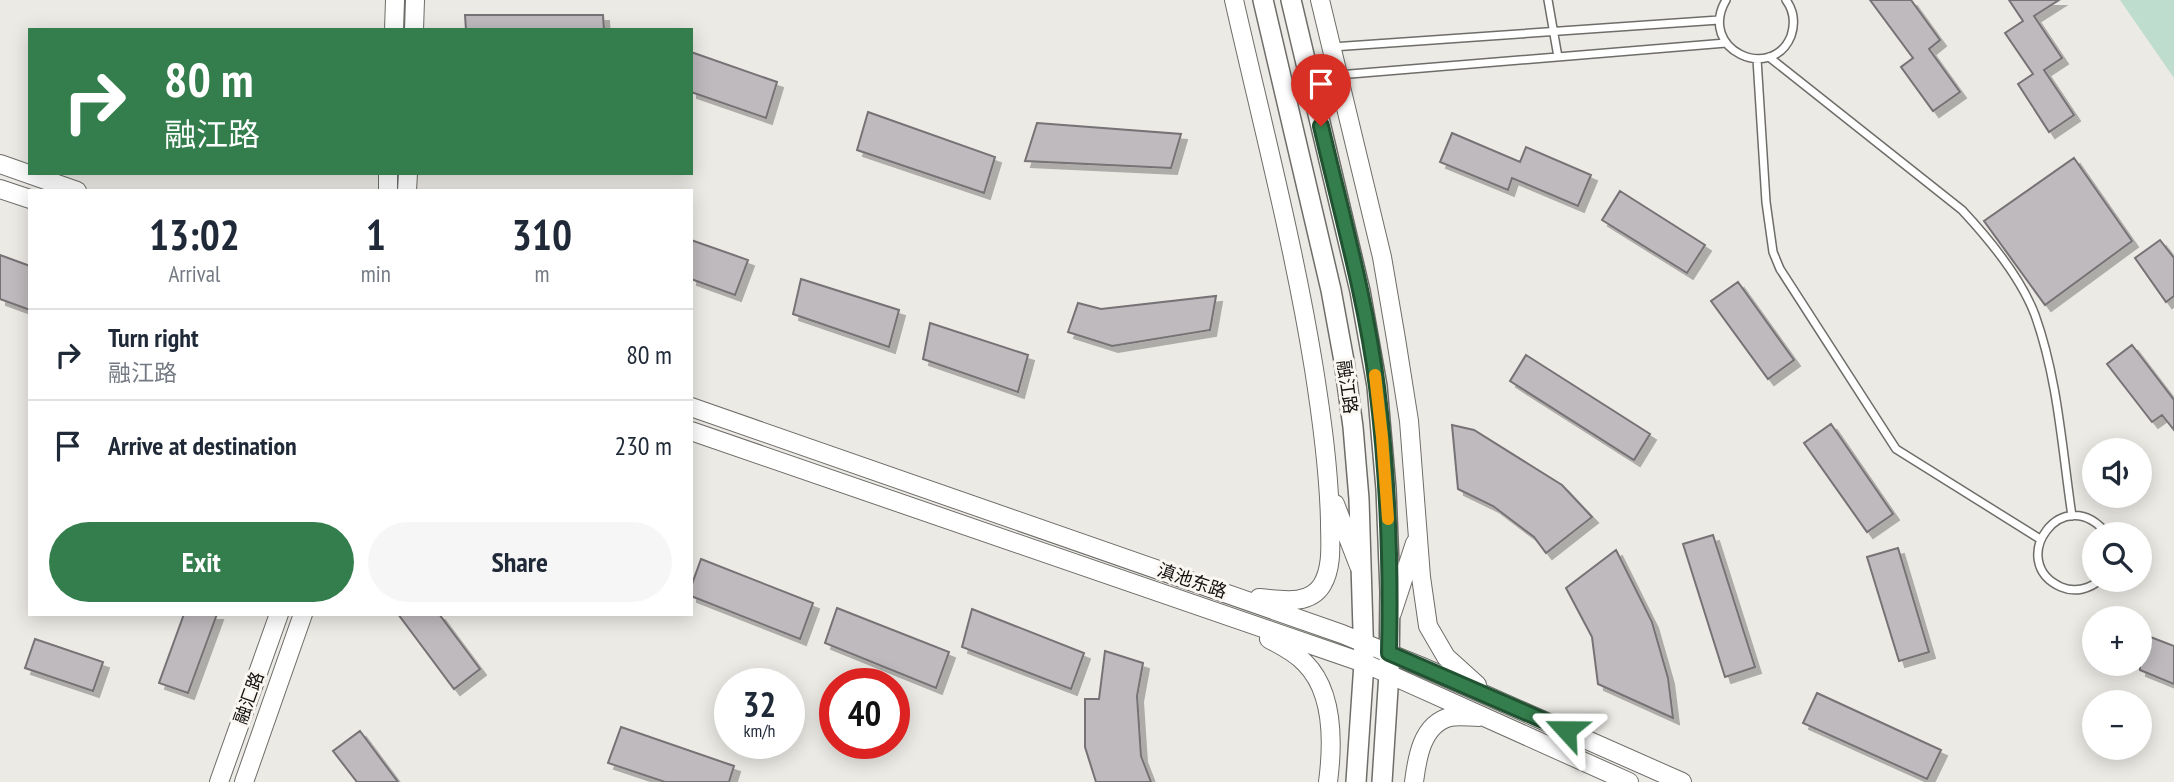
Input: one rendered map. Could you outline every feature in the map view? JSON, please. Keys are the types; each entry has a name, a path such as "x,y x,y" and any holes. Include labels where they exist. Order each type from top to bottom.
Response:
{"main road":[{"name":"融江路","path":"1263,0 1331,290 1344,361 1356,463 1364,643 1356,782"},
{"name":"融江路","path":"1291,0 1360,291 1377,386 1389,541 1389,673 1383,781"}],"street":[{"path":"394,28 395,0"},
{"path":"414,28 415,0"},
{"path":"1234,0 1292,250 1322,420 1330,491 1329,570 1313,596 1297,600 1236,597"},
{"path":"1320,0 1381,257 1391,312 1409,421 1421,577 1428,626 1446,657 1496,700"},
{"path":"0,164 28,174"},
{"path":"31,175 71,189"},
{"path":"0,189 28,198"},
{"name":"滇池东路","path":"693,408 1364,643 1682,782"},
{"name":"滇池东路","path":"693,431 1364,663 1629,782"},
{"path":"1330,491 1360,569"},
{"path":"1390,619 1418,534"},
{"path":"1216,611 1292,652 1307,665 1322,690 1326,705 1330,729 1328,782"},
{"name":"融汇路","path":"219,782 278,616"},
{"name":"融汇路","path":"243,782 302,616"},
{"path":"1414,782 1420,747 1428,732 1438,722 1452,716 1486,717"}],"lane":[{"path":"1548,0 1558,57"},
{"path":"1726,0 1721,9 1720,32 1734,52 1757,59 1769,57 1789,41 1794,16 1786,0"},
{"path":"1331,47 1719,20"},
{"path":"1338,75 1726,43"},
{"path":"1769,57 1962,210 1979,228 2021,286 2034,314 2045,349 2072,516"},
{"path":"1757,59 1766,202 1773,251 1780,269 1896,449 2040,539"},
{"path":"2082,589 2064,588 2044,574 2039,563 2040,539 2055,521 2072,516 2090,518 2096,522"}],"green space":[{"path":"2120,0 2174,0 2174,78"}],"building":[{"path":"1870,0 1911,0 1940,40 1929,49 1960,92 1933,111 1901,67 1913,58"},
{"path":"2009,0 2059,0 2034,16 2062,58 2044,70 2074,115 2049,132 2018,84 2033,74 2005,33 2023,21"},
{"path":"465,15 603,15 604,28 466,28"},
{"path":"693,53 777,82 766,118 693,93"},
{"path":"868,112 995,157 984,193 857,150"},
{"path":"1037,123 1181,134 1171,168 1025,161"},
{"path":"1452,133 1520,162 1526,147 1591,175 1578,206 1512,178 1508,190 1440,162"},
{"path":"2074,158 2132,241 2045,305 1984,221"},
{"path":"1620,191 1705,245 1687,273 1602,220"},
{"path":"2160,240 2174,258 2174,296 2166,302 2135,258"},
{"path":"693,241 748,260 735,295 693,280"},
{"path":"0,255 28,265 28,309 0,299"},
{"path":"801,279 899,310 889,347 793,314"},
{"path":"1738,282 1794,360 1768,379 1711,301"},
{"path":"1216,296 1210,330 1112,346 1068,332 1078,303 1101,309"},
{"path":"930,323 1028,355 1018,392 923,359"},
{"path":"2132,345 2174,400 2174,430 2162,415 2152,422 2107,364"},
{"path":"1526,355 1650,434 1634,460 1510,381"},
{"path":"1831,424 1893,514 1867,532 1804,443"},
{"path":"1452,425 1474,430 1562,485 1592,517 1546,553 1534,537 1493,506 1458,489"},
{"path":"1713,535 1755,667 1725,677 1683,544"},
{"path":"1898,548 1929,652 1899,661 1867,557"},
{"path":"1616,550 1652,622 1668,678 1673,718 1598,684 1592,637 1566,588"},
{"path":"701,559 813,603 800,639 693,597 693,581"},
{"path":"837,608 949,652 936,688 910,677 910,668 887,668 825,643"},
{"path":"972,609 1084,653 1071,689 962,647"},
{"path":"183,616 216,616 188,693 159,683"},
{"path":"399,616 440,616 480,669 454,689"},
{"path":"2152,638 2174,646 2174,684 2152,675"},
{"path":"35,639 103,662 93,691 25,668"},
{"path":"1105,651 1143,663 1137,696 1141,756 1151,782 1096,782 1085,747 1085,699 1099,699"},
{"path":"1817,693 1941,750 1927,779 1803,723"},
{"path":"621,727 734,766 729,782 665,782 608,763"},
{"path":"360,731 398,782 357,782 333,751"}],"slow traffic":[{"path":"1375,375 1388,519"}],"route":[{"path":"1321,126 1360,291 1377,386 1389,541 1389,653 1566,730"}]}
